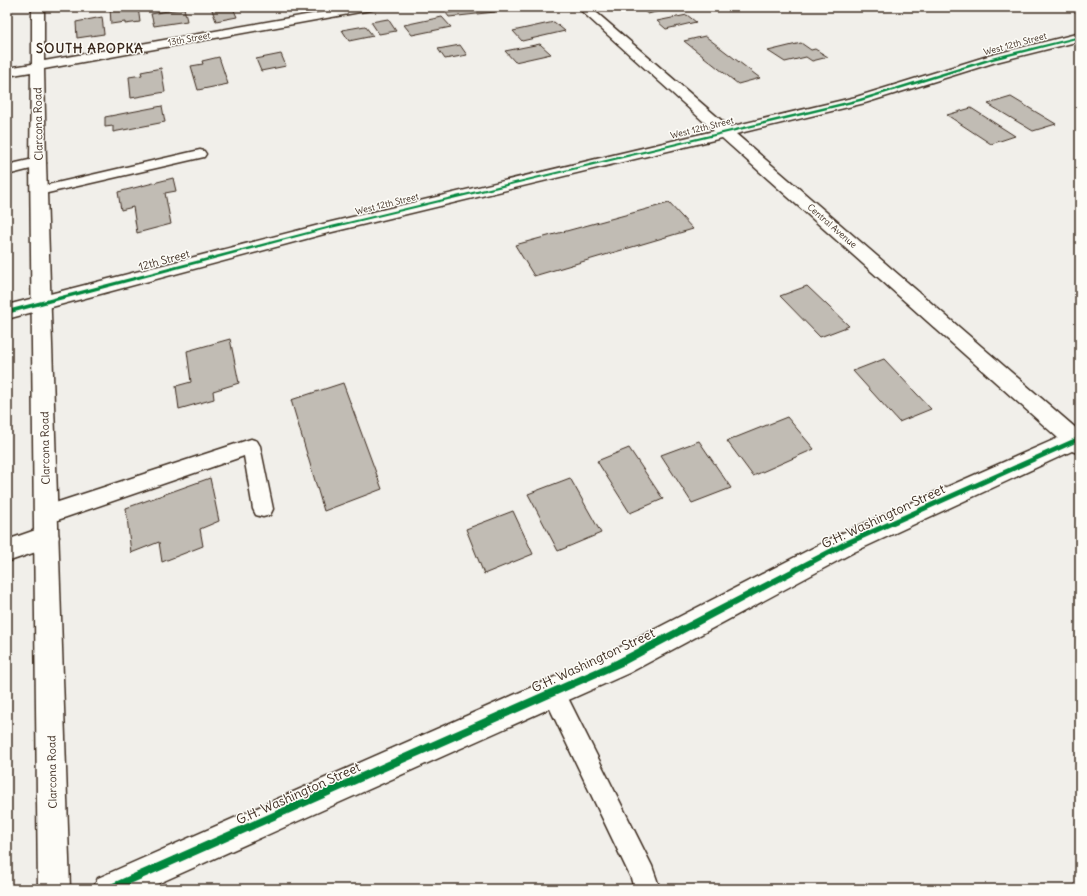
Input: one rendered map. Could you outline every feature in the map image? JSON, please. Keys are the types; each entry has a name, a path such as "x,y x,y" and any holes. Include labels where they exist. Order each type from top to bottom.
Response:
{"street":[{"name":"Clarcona Road","path":"38,7 38,163 54,889"},
{"name":"13th Street","path":"7,72 371,7"},
{"name":"Central Avenue","path":"583,7 1078,441"},
{"name":"West 12th Street","path":"327,228 724,131 860,100 992,59 1080,37"},
{"path":"7,170 38,163"},
{"name":"12th Street","path":"7,312 327,228"},
{"name":"G.H. Washington Street","path":"109,889 619,663 845,544 1078,441"},
{"path":"7,551 47,526"}],"lane":[{"path":"39,191 200,154"},
{"path":"47,526 251,446 264,510"},
{"path":"553,692 643,875 647,889"}],"building":[{"path":"138,7 140,22 111,24 110,8"},
{"path":"211,7 237,7 233,8 237,17 216,21"},
{"path":"471,7 491,7 495,12 449,17 446,13 472,8"},
{"path":"631,7 664,7 667,9 648,14 641,9 636,11"},
{"path":"184,8 187,21 154,26 151,14"},
{"path":"687,15 696,22 666,29 657,21"},
{"path":"102,17 104,34 77,38 76,22"},
{"path":"442,17 451,27 412,35 404,25"},
{"path":"388,19 396,31 379,34 371,22"},
{"path":"554,22 565,31 522,41 513,31"},
{"path":"365,26 373,36 349,41 342,30"},
{"path":"705,36 760,78 738,84 684,41"},
{"path":"801,43 811,50 815,49 828,57 812,61 806,57 785,62 768,51"},
{"path":"540,44 551,54 515,62 505,51"},
{"path":"460,45 467,55 445,59 438,49"},
{"path":"281,54 286,66 261,71 256,59"},
{"path":"219,57 228,84 198,90 191,66 203,64 202,61"},
{"path":"161,68 165,92 131,98 129,77 142,75 141,72"},
{"path":"1011,97 1056,124 1033,131 988,104"},
{"path":"162,106 165,122 113,132 113,126 105,127 105,117"},
{"path":"971,108 1015,136 991,144 947,115"},
{"path":"173,178 176,191 165,193 171,224 137,233 133,207 121,210 118,192"},
{"path":"669,203 693,229 534,276 515,245"},
{"path":"807,286 849,326 820,337 780,296"},
{"path":"230,339 239,383 213,391 214,399 179,409 176,386 191,382 187,351"},
{"path":"884,359 931,409 899,422 853,371"},
{"path":"343,383 382,489 324,511 291,400"},
{"path":"787,417 814,449 753,476 727,441"},
{"path":"699,441 731,488 692,503 661,455"},
{"path":"629,448 663,499 630,513 597,461"},
{"path":"210,478 219,521 200,529 203,546 162,562 159,542 131,553 126,508"},
{"path":"570,478 601,533 558,551 528,494"},
{"path":"513,511 533,554 484,574 466,529"}],"cycle path":[{"path":"7,312 327,228 860,100 992,59 1080,37"},
{"path":"109,889 619,663 845,544 1080,438"}],"district":[{"name":"SOUTH APOPKA","path":"90,48"}]}
